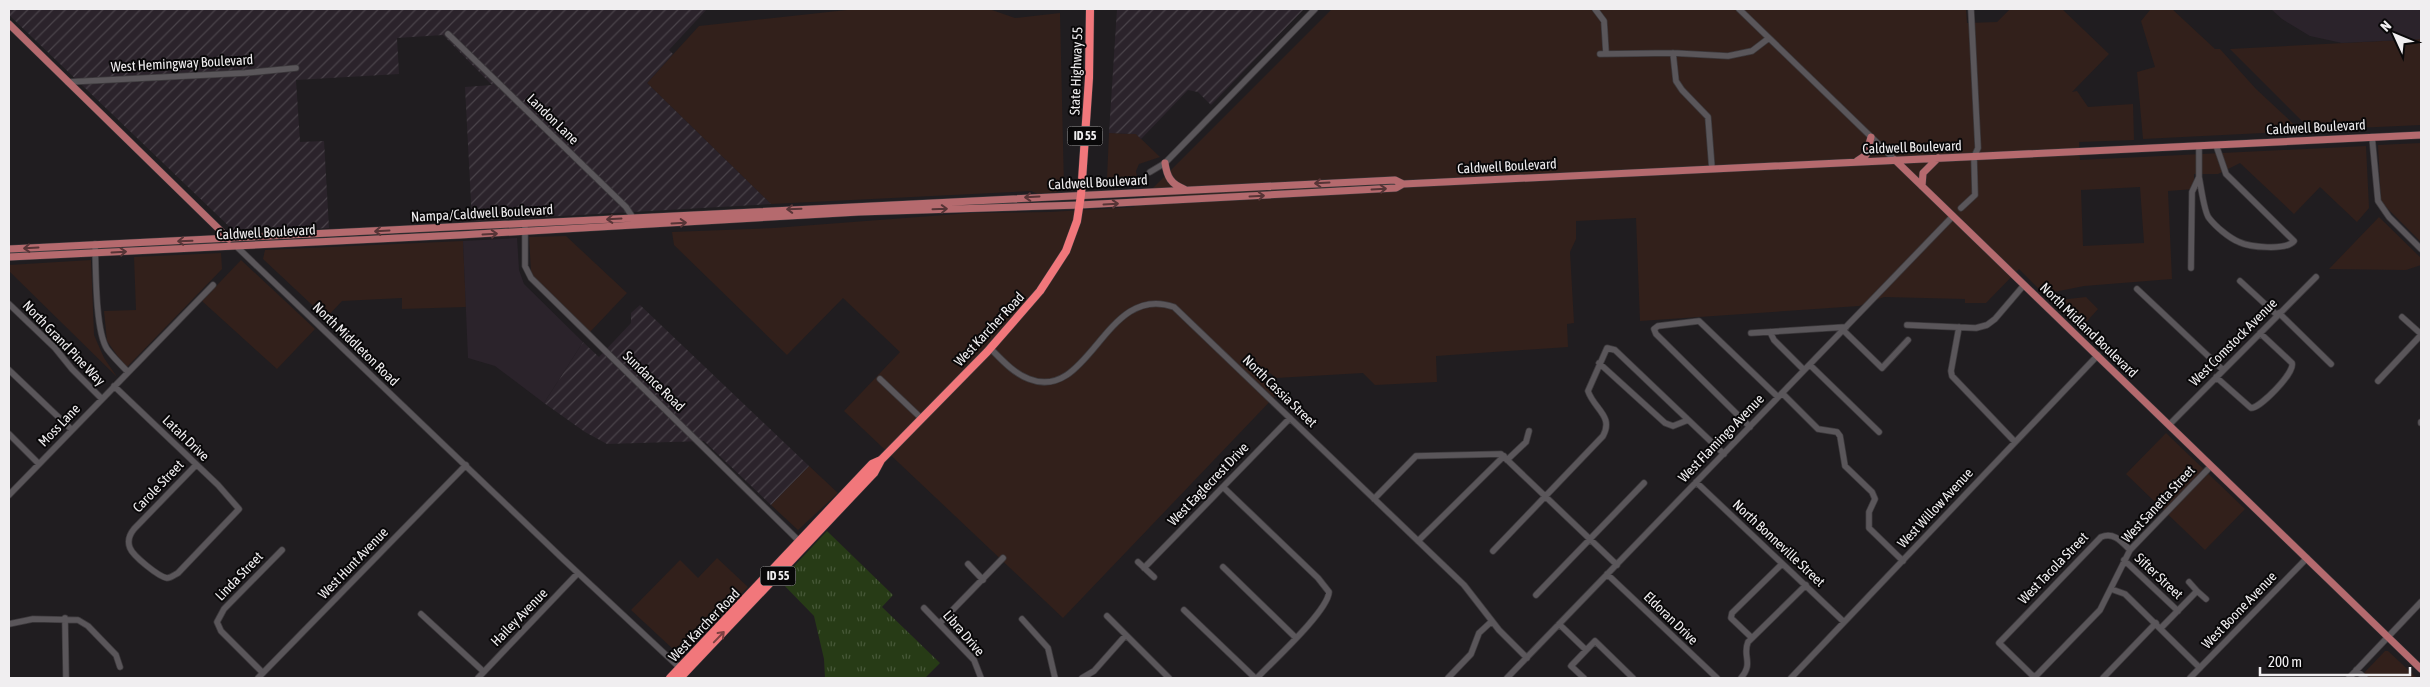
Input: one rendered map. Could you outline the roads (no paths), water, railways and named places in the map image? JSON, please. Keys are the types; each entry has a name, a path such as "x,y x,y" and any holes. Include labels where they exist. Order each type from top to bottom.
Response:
{"highway":[{"name":"State Highway 55","path":"1081,195 1089,78 1090,9"},
{"name":"West Karcher Road","path":"684,674 800,542 872,464 881,460 990,348 1040,291 1059,264 1072,238 1081,195"},
{"name":"West Karcher Road","path":"670,678 684,674 878,469 881,460"}],"main road":[{"name":"North Middleton Road","path":"9,24 236,246"},
{"name":"Caldwell Boulevard","path":"914,206 1080,205 1396,188 1403,184 2421,135"},
{"path":"1856,161 1866,155 1871,137"},
{"path":"1922,186 1924,173 1938,158"},
{"name":"North Midland Boulevard","path":"1895,160 2421,669"},
{"path":"1165,163 1169,178 1174,186 1187,190"},
{"name":"Caldwell Boulevard","path":"914,206 1081,195 1395,180 1403,184"},
{"name":"Nampa/Caldwell Boulevard","path":"525,232 635,222 914,206"},
{"name":"Nampa/Caldwell Boulevard","path":"9,249 525,224 635,222"},
{"name":"Caldwell Boulevard","path":"9,257 525,232"}],"street":[{"path":"1150,172 1165,163 1315,9"},
{"path":"1595,9 1604,20 1603,53 1740,54 1752,51 1770,38"},
{"name":"North Midland Boulevard","path":"1739,9 1895,160"},
{"path":"1961,208 1974,195 1974,157 1978,148 1971,9"},
{"name":"Landon Lane","path":"448,34 626,207 635,222"},
{"path":"1673,53 1676,81 1708,117 1712,169"},
{"name":"West Hemingway Boulevard","path":"68,82 245,73 296,68"},
{"path":"2372,137 2378,201 2389,217 2421,248"},
{"path":"2200,146 2199,177 2208,217 2237,242 2252,246 2280,247 2292,244 2294,241 2226,174 2216,145"},
{"path":"2191,268 2192,192 2199,177"},
{"name":"West Flamingo Avenue","path":"1507,678 1953,216"},
{"name":"Sundance Road","path":"525,224 525,266 531,278 800,542"},
{"path":"95,244 100,326 103,341 128,372"},
{"name":"North Middleton Road","path":"236,246 684,674"},
{"name":"West Comstock Avenue","path":"2169,425 2316,276"},
{"path":"2240,281 2331,364"},
{"path":"1907,325 1976,328 1987,325 2024,285"},
{"name":"Moss Lane","path":"9,495 213,286"},
{"path":"2137,289 2223,370"},
{"name":"North Cassia Street","path":"990,348 1013,370 1028,379 1040,382 1055,381 1072,371 1132,310 1149,303 1166,304 1182,313 1464,585 1492,621 1527,658"},
{"name":"North Grand Pine Way","path":"9,304 55,348 72,369 102,399"},
{"path":"2378,381 2421,335 2402,317"},
{"path":"1750,427 1656,334 1654,329 1658,326 1699,321 1818,429 1837,432 1840,436 1845,466 1872,492 1875,499 1869,512 1869,528 1903,561"},
{"path":"1959,327 1951,371 1952,376 2015,442"},
{"path":"1751,333 1844,329 1882,368 1908,340"},
{"path":"1770,332 1774,340 1804,370"},
{"path":"2216,377 2251,408 2257,406 2284,380 2291,371 2292,363 2260,333"},
{"path":"1493,551 1604,436 1608,427 1607,418 1591,400 1588,390 1607,348 1615,350 1724,454"},
{"name":"West Willow Avenue","path":"1791,678 2098,356"},
{"path":"1599,364 1665,423 1673,426 1688,420"},
{"path":"1810,365 1879,432"},
{"path":"9,370 72,430"},
{"path":"880,379 921,418"},
{"name":"Latah Drive","path":"114,386 239,509 184,566"},
{"name":"West Eaglecrest Drive","path":"1144,568 1290,418"},
{"path":"1418,541 1506,458 1526,442 1529,432"},
{"path":"9,434 39,464"},
{"path":"1374,499 1416,456 1494,453 1506,458 1617,565"},
{"name":"Carole Street","path":"184,566 170,578 164,578 148,566 131,549 129,544 131,533 196,465"},
{"name":"West Hunt Avenue","path":"258,678 466,465"},
{"name":"West Sanetta Street","path":"2034,678 2100,610 2130,550 2211,466"},
{"path":"1536,595 1644,482"},
{"name":"North Bonneville Street","path":"1696,482 1844,622"},
{"path":"1184,610 1256,678 1319,612 1329,597 1326,586 1223,487"},
{"name":"West Tacola Street","path":"2034,678 1999,643 2101,537 2109,534 2115,536 2130,550"},
{"name":"Linda Street","path":"263,673 221,631 217,622 224,609 282,550"},
{"path":"940,623 1003,558"},
{"name":"West Boone Avenue","path":"2190,678 2307,558"},
{"name":"Sifter Street","path":"2124,560 2178,611"},
{"path":"1138,562 1154,578"},
{"path":"968,564 982,580"},
{"path":"1752,638 1734,622 1731,618 1732,613 1782,564"},
{"path":"1223,567 1295,638"},
{"name":"Hailey Avenue","path":"478,678 578,573"},
{"name":"Eldoran Drive","path":"1607,574 1717,678"},
{"path":"2189,582 2206,599"},
{"path":"1741,678 1747,671 1749,662 1745,650 1752,638 1806,585"},
{"path":"2111,589 2125,594 2200,668"},
{"path":"2103,678 2178,611 2197,591"},
{"path":"2349,678 2421,602"},
{"name":"Libra Drive","path":"924,608 974,660 981,678"},
{"path":"421,614 484,672"},
{"path":"1107,616 1167,676"},
{"path":"9,624 32,619 65,618 78,620 88,626 116,655 120,667"},
{"path":"65,618 66,678"},
{"path":"1022,619 1048,648 1055,678"},
{"path":"1448,678 1471,654 1479,632 1492,621"},
{"path":"1559,624 1586,650"},
{"path":"1085,678 1094,671 1125,636"},
{"path":"1584,678 1571,666 1595,641 1633,678"},
{"path":"2356,670 2365,678"}]}
